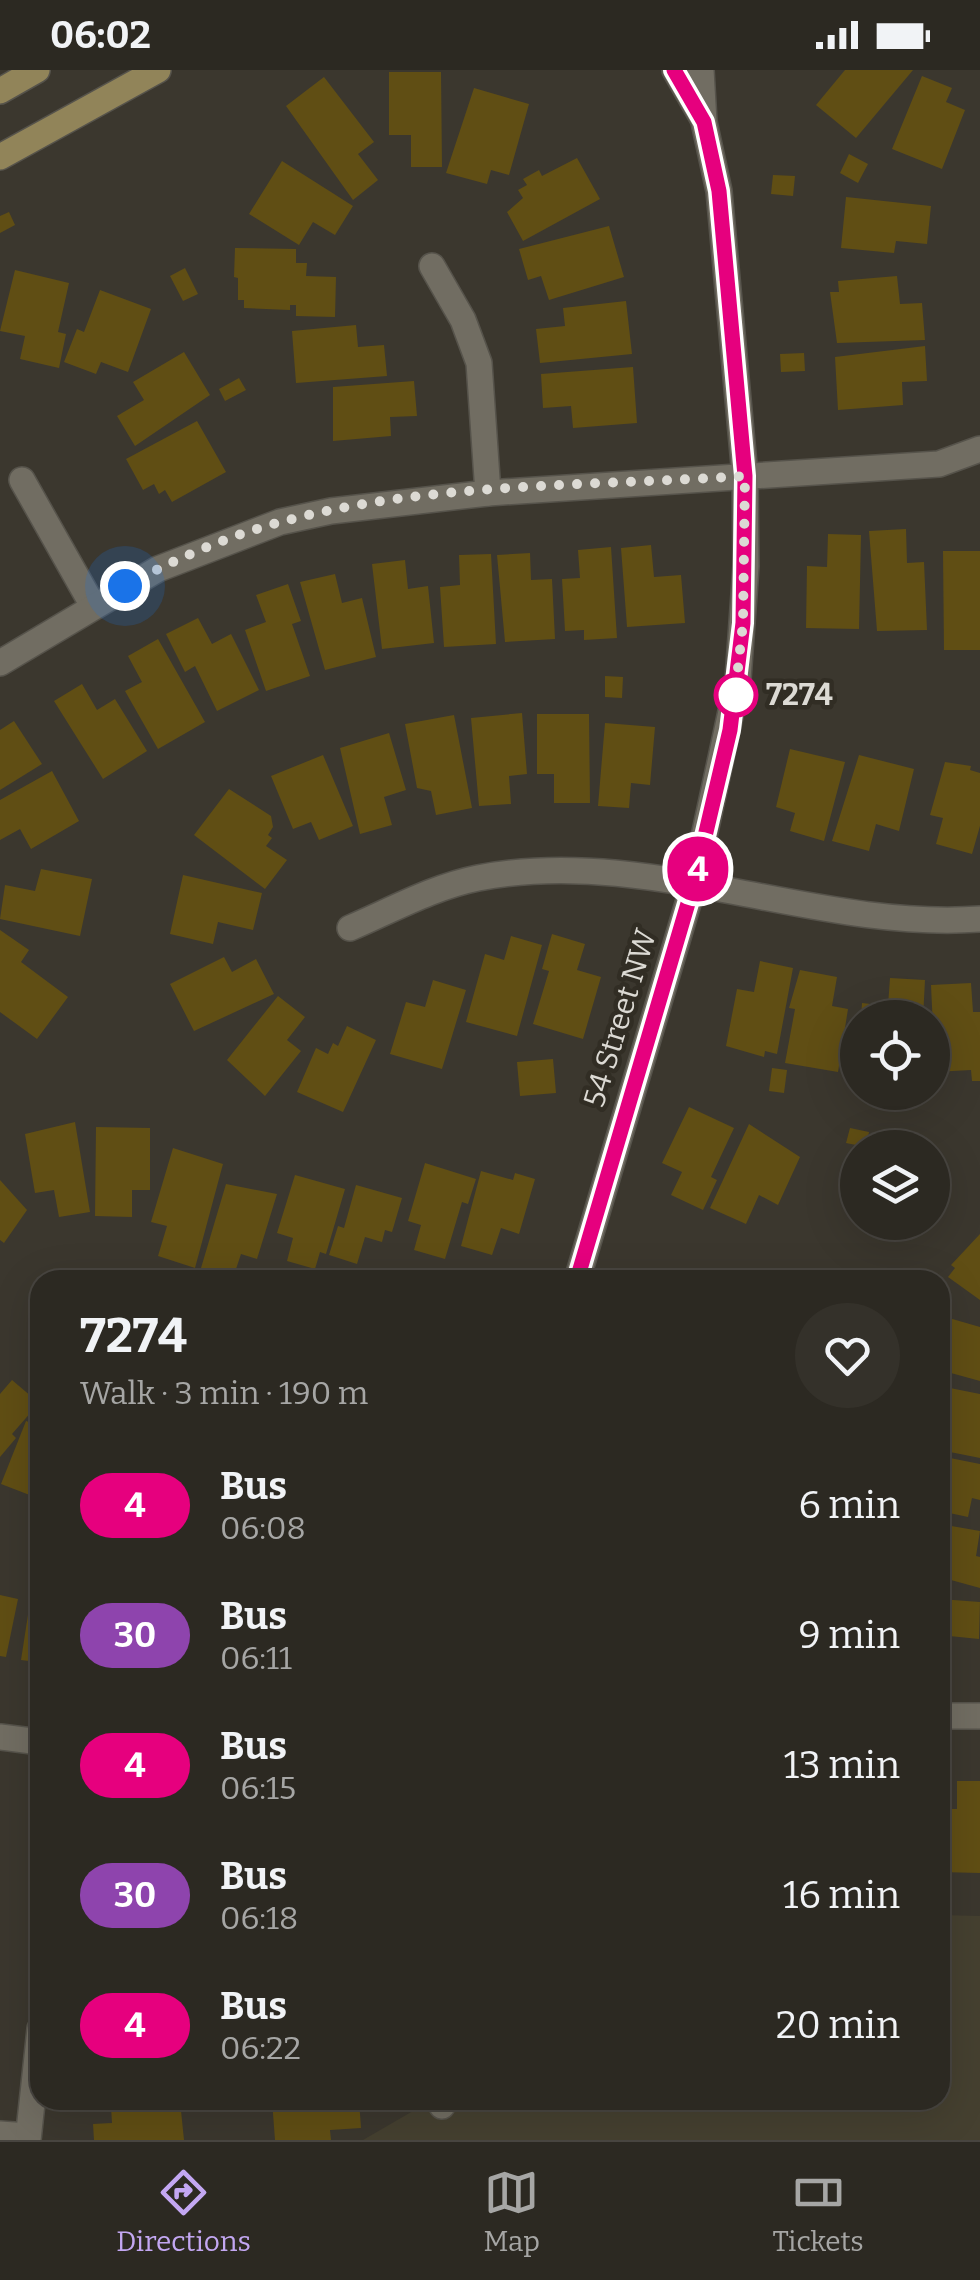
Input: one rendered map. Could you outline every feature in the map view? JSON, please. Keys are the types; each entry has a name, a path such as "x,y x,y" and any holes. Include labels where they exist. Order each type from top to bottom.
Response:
{"main road":[{"path":"0,90 37,70"},
{"path":"0,157 158,70"}],"street":[{"name":"54 Street NW","path":"674,70 704,122"},
{"name":"54 Street NW","path":"585,1270 694,883 738,679 746,566 745,476 719,191 704,122 701,70"},
{"path":"432,266 463,320 479,363 488,493"},
{"path":"0,663 92,604 158,569 280,522 398,501 488,493 939,464 980,448"},
{"path":"22,480 92,604"},
{"path":"350,928 446,886 510,873 622,873 885,916 980,919"},
{"path":"950,1716 980,1716"},
{"path":"0,1737 30,1741"},
{"path":"0,2134 28,2138 31,2110"}],"shaded area":[{"path":"950,1915 980,1916 980,2140 363,2140 415,2110 950,2110"}],"building":[{"path":"845,70 913,70 856,138 816,105"},
{"path":"389,72 441,72 442,167 411,167 411,135 389,135"},
{"path":"922,76 952,88 946,102 965,110 942,169 892,149"},
{"path":"324,77 374,142 358,154 378,180 353,200 286,106"},
{"path":"474,88 529,104 509,175 491,170 487,184 446,173"},
{"path":"849,154 868,164 858,183 840,173"},
{"path":"577,158 600,199 523,241 507,212 523,198 518,190 527,185 523,179 539,170 542,176"},
{"path":"282,161 353,206 335,235 313,222 299,245 249,214"},
{"path":"773,175 795,176 793,196 771,194"},
{"path":"846,197 931,206 927,244 896,241 894,253 841,248"},
{"path":"9,212 15,225 0,233 0,216"},
{"path":"609,226 624,277 549,300 541,276 528,280 519,249"},
{"path":"235,248 296,249 296,263 307,263 306,276 336,277 335,317 296,316 296,305 290,305 290,310 244,308 244,300 238,300 238,278 234,277"},
{"path":"185,268 198,294 183,301 170,276"},
{"path":"15,270 69,283 58,332 66,334 59,368 20,359 25,336 0,331"},
{"path":"897,276 900,304 922,303 925,340 837,343 830,292 839,292 838,281"},
{"path":"100,290 151,309 128,372 101,362 96,374 64,362 77,329 84,332"},
{"path":"626,301 632,354 540,363 536,329 565,326 563,308"},
{"path":"356,325 358,347 384,345 387,376 296,383 292,331"},
{"path":"925,346 927,381 902,382 903,405 838,410 835,357"},
{"path":"184,352 210,395 135,446 117,416 144,400 133,382"},
{"path":"804,353 805,371 781,372 780,354"},
{"path":"633,367 637,423 573,428 571,406 543,408 541,374"},
{"path":"239,378 246,390 225,401 219,389"},
{"path":"414,381 417,416 390,417 391,436 333,441 333,387"},
{"path":"197,421 226,472 172,502 165,490 159,494 154,484 143,490 126,459"},
{"path":"906,529 907,563 924,562 927,630 877,631 869,531"},
{"path":"828,534 861,535 859,629 806,628 807,566 827,567"},
{"path":"651,545 654,577 681,575 685,623 627,627 621,548"},
{"path":"611,547 617,638 584,640 584,630 565,631 562,579 580,578 578,550"},
{"path":"943,551 980,551 980,650 944,650"},
{"path":"530,553 531,580 552,579 555,639 505,642 497,555"},
{"path":"491,554 496,644 444,647 440,587 460,585 459,555"},
{"path":"405,560 408,589 428,586 434,643 382,649 372,564"},
{"path":"335,574 342,603 362,598 376,657 325,670 300,582"},
{"path":"288,584 301,621 292,624 310,676 266,691 245,630 266,622 256,595"},
{"path":"198,618 212,644 231,634 259,690 217,711 195,666 185,672 166,634"},
{"path":"158,639 205,722 158,749 125,691 142,682 128,656"},
{"path":"605,676 623,677 622,698 605,697"},
{"path":"82,684 97,710 115,699 147,751 103,779 54,701"},
{"path":"522,713 527,774 509,776 511,804 479,806 471,718"},
{"path":"537,714 589,714 590,803 554,803 554,774 537,774"},
{"path":"454,715 472,808 436,815 431,791 417,788 405,724"},
{"path":"14,721 42,764 0,790 0,730"},
{"path":"605,723 655,727 650,785 631,783 629,808 598,806"},
{"path":"389,733 406,790 384,797 392,825 360,834 340,748"},
{"path":"790,749 845,762 824,841 790,831 795,813 776,807"},
{"path":"323,755 353,826 319,840 311,822 293,829 271,776"},
{"path":"859,755 914,769 899,831 876,824 869,851 832,841"},
{"path":"945,762 971,766 970,770 980,773 980,826 972,854 936,844 943,818 930,815"},
{"path":"52,771 79,821 31,849 20,829 0,840 0,800"},
{"path":"229,789 271,816 273,827 268,835 272,838 266,846 287,860 265,889 194,835"},
{"path":"41,869 92,879 80,936 0,919 5,885 35,891"},
{"path":"183,875 262,893 253,930 218,922 213,944 170,934"},
{"path":"0,930 29,950 21,962 68,997 37,1039 0,1012"},
{"path":"552,934 585,944 577,970 601,977 583,1039 533,1024 549,971 542,969"},
{"path":"511,936 542,945 517,1036 466,1022 485,954 504,960"},
{"path":"224,957 232,972 256,959 274,994 194,1031 170,984"},
{"path":"760,961 793,968 777,1054 765,1051 764,1057 726,1046 737,989 754,992"},
{"path":"800,970 837,977 832,1006 840,1008 838,1072 785,1063 795,1009 789,1008"},
{"path":"890,978 925,980 924,1000 888,1000"},
{"path":"433,980 466,990 442,1069 390,1054 406,1002 425,1007"},
{"path":"971,983 973,1012 980,1012 980,1081 972,1081 971,1070 950,1071 950,1000 932,1000 931,985"},
{"path":"278,996 305,1017 287,1040 301,1051 265,1096 227,1060"},
{"path":"347,1026 376,1040 343,1112 297,1092 316,1048 328,1054 333,1043 338,1046"},
{"path":"553,1059 556,1093 520,1096 517,1062"},
{"path":"772,1068 787,1070 784,1093 769,1091"},
{"path":"689,1107 734,1128 711,1177 717,1180 703,1210 671,1195 682,1172 662,1163"},
{"path":"75,1122 90,1212 59,1217 54,1190 35,1193 25,1134"},
{"path":"749,1124 800,1157 778,1205 759,1195 746,1224 710,1208"},
{"path":"96,1127 150,1128 150,1190 132,1190 132,1217 95,1216"},
{"path":"173,1148 223,1164 195,1268 158,1256 167,1226 151,1222"},
{"path":"425,1163 476,1179 468,1204 462,1202 445,1259 414,1250 421,1225 408,1221"},
{"path":"481,1171 513,1180 515,1173 535,1179 519,1234 501,1228 492,1255 461,1246"},
{"path":"295,1175 345,1189 326,1254 320,1252 315,1269 287,1261 293,1238 277,1233"},
{"path":"0,1180 27,1210 4,1243 0,1240"},
{"path":"226,1184 277,1194 257,1259 241,1254 236,1270 201,1268"},
{"path":"356,1185 402,1198 392,1232 385,1230 382,1242 365,1237 357,1264 329,1255 338,1226 344,1228"},
{"path":"980,1234 980,1300 950,1278 955,1268 951,1265"},
{"path":"950,1318 980,1327 980,1381 950,1373"},
{"path":"12,1380 30,1395 30,1413 12,1434 16,1438 0,1457 0,1394"},
{"path":"950,1388 980,1394 980,1458 950,1452"},
{"path":"26,1421 30,1422 30,1495 1,1484"},
{"path":"950,1458 980,1464 980,1500 972,1498 968,1517 950,1513"},
{"path":"950,1526 980,1531 976,1556 980,1557 980,1588 950,1580"},
{"path":"0,1595 18,1599 6,1657 0,1656"},
{"path":"950,1600 980,1602 979,1639 950,1636"},
{"path":"30,1602 30,1672 29,1661 21,1660"},
{"path":"957,1781 980,1781 980,1873 950,1872 950,1809 957,1809"},
{"path":"111,2110 181,2110 184,2140 94,2140 93,2124 112,2123"},
{"path":"273,2110 360,2110 361,2128 330,2130 331,2140 275,2140"}],"bus line":[{"name":"4","path":"580,1270 694,883 730,730 743,623 745,476 719,191 704,122 674,70"}],"place":[{"name":"7274","path":"736,695"}],"route":[{"path":"125,586 222,542 280,522 331,511 458,495 745,476 746,566 734,704 736,695"}]}
